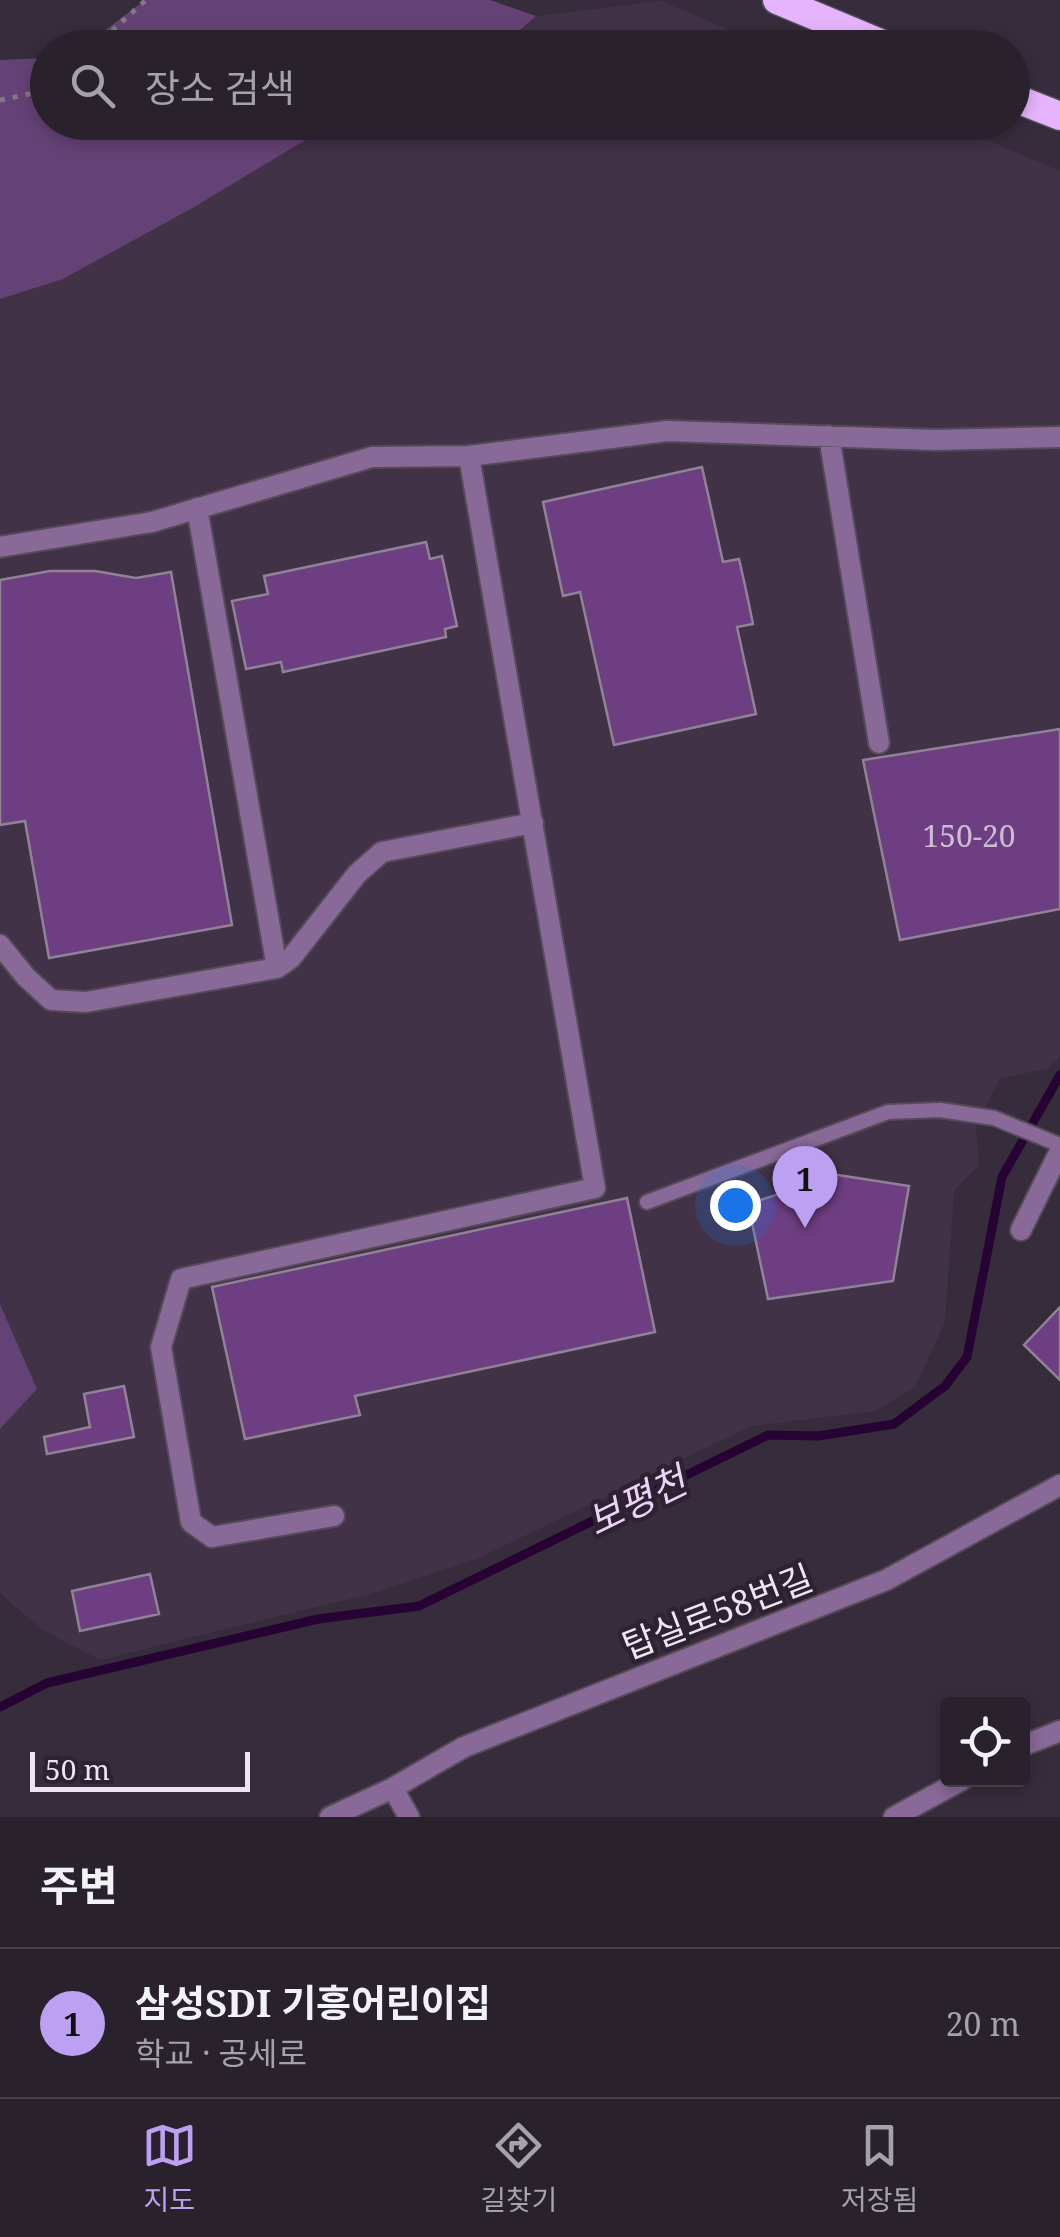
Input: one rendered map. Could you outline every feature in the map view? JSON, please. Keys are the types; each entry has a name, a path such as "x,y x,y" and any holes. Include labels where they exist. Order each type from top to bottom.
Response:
{"highway":[{"path":"777,0 849,30"},
{"path":"1030,104 1060,116"}],"street":[{"path":"0,548 152,522 372,458 469,456 666,431 936,440 1060,437"},
{"path":"829,436 879,743"},
{"path":"334,1516 212,1537 191,1522 161,1347 181,1279 595,1188 469,456"},
{"path":"197,508 277,968"},
{"path":"0,945 51,1000 86,1002 277,968 291,958 348,886 382,852 533,823"},
{"path":"1021,1230 1060,1148"},
{"name":"탑실로58번길","path":"330,1817 393,1788 464,1748 886,1580 1060,1486"},
{"path":"1030,1743 1060,1731"},
{"path":"894,1817 949,1787"},
{"path":"393,1788 409,1817"}],"lane":[{"path":"647,1202 888,1112 940,1110 994,1118 1060,1148"}],"path":[{"path":"110,30 146,0"},
{"path":"0,100 30,94"}],"shaded area":[{"path":"145,0 490,0 536,16 520,30 105,30"},
{"path":"661,1 730,30 521,30 536,16"},
{"path":"30,59 30,140 305,140 63,279 0,299 0,60"},
{"path":"305,140 987,140 1060,171 1060,1056 1047,1069 1000,1078 976,1127 979,1165 954,1191 945,1322 915,1387 875,1411 751,1426 479,1558 370,1594 100,1660 41,1629 0,1593 0,1429 37,1389 0,1304 0,299 63,279"},
{"path":"0,1304 37,1389 0,1429"}],"building":[{"path":"702,467 723,562 739,559 746,590 753,624 737,627 756,714 614,745 580,592 563,596 543,502"},
{"path":"426,542 430,559 442,556 457,626 445,629 446,637 283,672 281,662 246,669 232,601 268,594 264,576"},
{"path":"50,571 95,571 136,578 171,572 232,925 49,958 25,821 0,825 0,580"},
{"path":"1060,729 1060,909 900,940 863,760"},
{"path":"838,1175 909,1186 893,1281 768,1299 748,1204"},
{"path":"627,1198 655,1332 355,1396 360,1415 245,1439 212,1287"},
{"path":"1060,1307 1060,1380 1024,1345"},
{"path":"124,1386 134,1437 47,1454 44,1437 90,1427 84,1394"},
{"path":"150,1574 159,1614 80,1631 72,1591"}],"waterway":[{"name":"보평천","path":"0,1707 47,1683 318,1619 419,1606 768,1435 818,1436 894,1424 945,1386 967,1357 1002,1177 1060,1075"}],"place":[{"name":"삼성SDI 기흥어린이집","path":"805,1228"}]}
